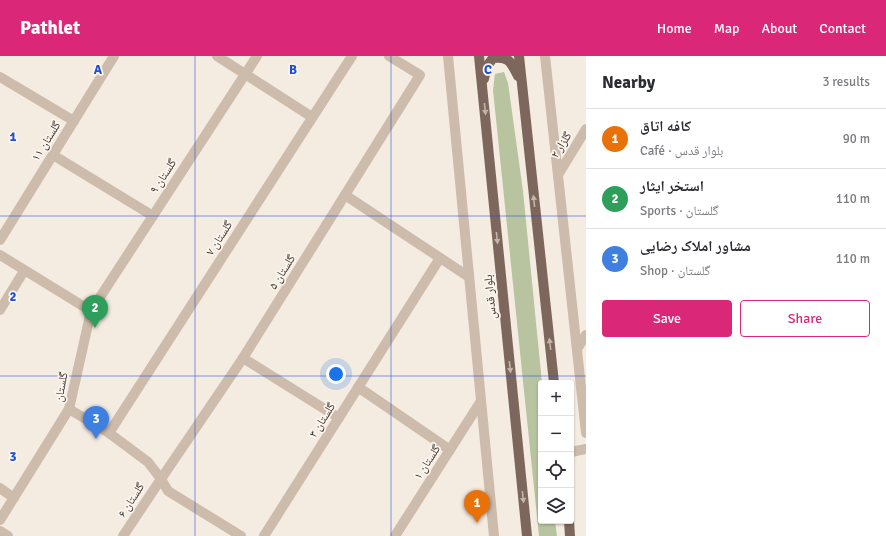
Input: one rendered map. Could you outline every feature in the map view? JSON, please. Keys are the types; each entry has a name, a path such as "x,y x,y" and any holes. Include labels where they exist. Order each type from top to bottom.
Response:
{"main road":[{"name":"بلوار قدس","path":"479,56 527,536"},
{"path":"519,56 554,380"},
{"path":"482,85 487,66 493,58 503,57 511,62 521,83"},
{"path":"569,524 570,536"}],"street":[{"name":"گلستان ۱۱","path":"0,240 114,56"},
{"path":"216,56 312,117"},
{"name":"گلستان ۹","path":"91,311 258,56"},
{"name":"گلستان ۷","path":"109,433 352,56"},
{"name":"گلستان ۵","path":"161,478 243,358 420,75 389,56"},
{"path":"448,56 493,534"},
{"path":"545,56 586,434"},
{"path":"0,77 74,121"},
{"name":"گلزار ۲","path":"558,174 586,129"},
{"path":"53,155 153,216"},
{"path":"345,195 470,277"},
{"path":"0,255 91,311"},
{"name":"گلستان ۳","path":"264,536 440,258"},
{"path":"0,310 24,271"},
{"name":"گلستان","path":"91,311 69,409 109,433 148,462 161,478 168,491 241,536"},
{"path":"577,349 586,335"},
{"path":"243,358 339,418"},
{"path":"358,387 450,450"},
{"name":"گلستان ۱","path":"395,536 481,402"},
{"path":"0,520 69,409"},
{"path":"574,451 586,449"},
{"name":"گلستان ۶","path":"123,536 161,478"},
{"path":"0,488 14,498"},
{"path":"0,531 8,536"}],"green space":[{"path":"504,72 508,83 523,191 542,380 538,380 538,524 555,524 557,536 539,536 493,90 495,74"}],"place":[{"name":"استخر ایثار","path":"95,328"},
{"name":"مشاور املاک رضایی","path":"96,439"},
{"name":"کافه اتاق","path":"477,523"}]}
